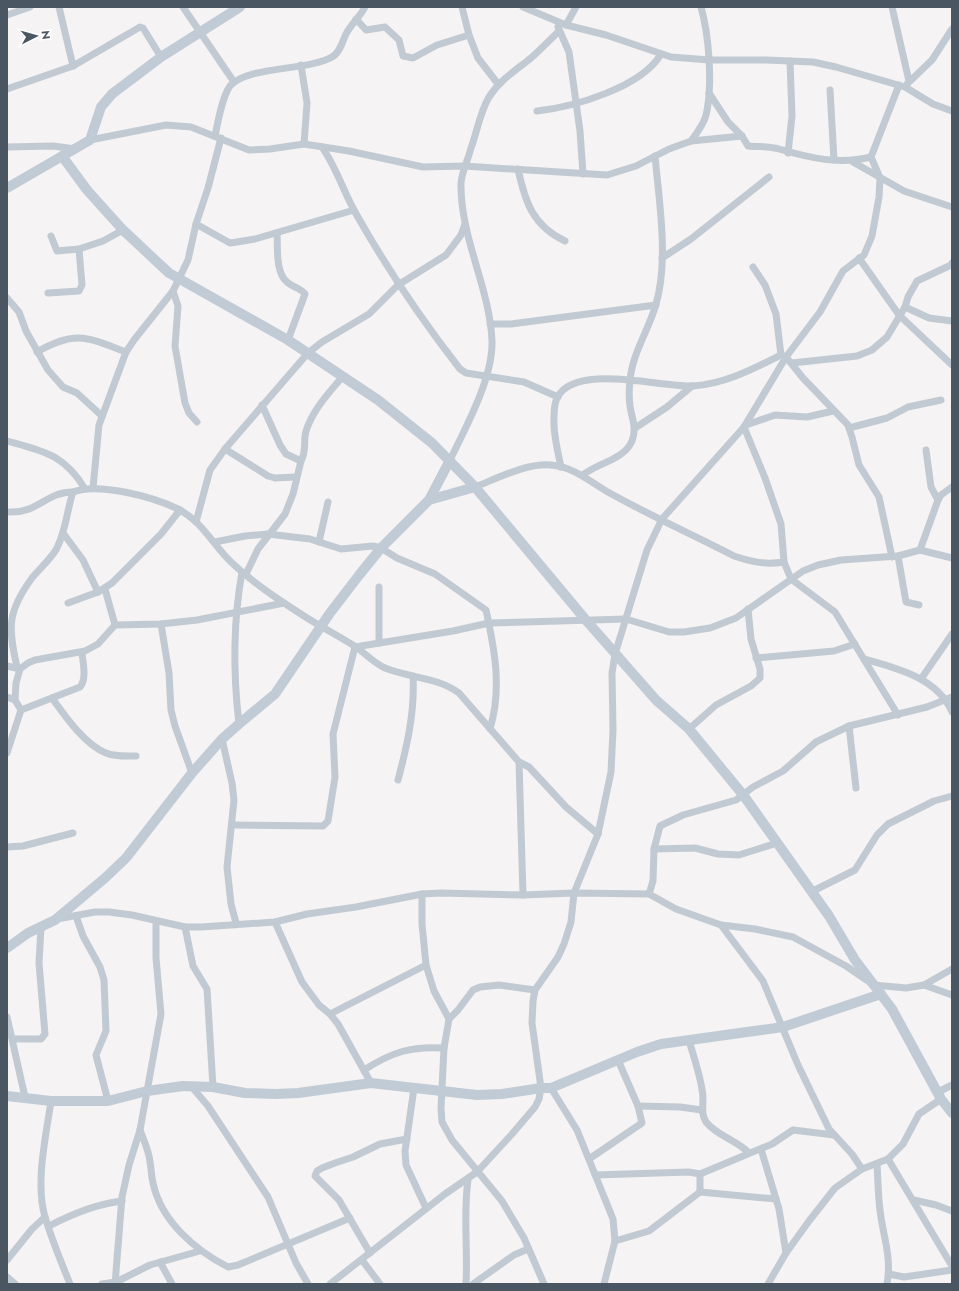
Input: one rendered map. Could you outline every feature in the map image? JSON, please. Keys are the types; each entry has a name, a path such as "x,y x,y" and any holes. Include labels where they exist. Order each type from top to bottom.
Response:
{"street":[{"path":"7,15 30,7"},
{"path":"59,7 73,66"},
{"path":"183,7 234,82"},
{"path":"90,140 94,124 101,107 112,94 160,57 240,7"},
{"path":"93,488 102,416 109,401 126,352 173,291 188,260 196,224 208,188 226,94 234,82 250,76 312,64 332,57 365,7"},
{"path":"462,7 469,35 478,58 498,84"},
{"path":"523,7 566,25 606,35 672,57 709,60 813,62 836,67 904,85 933,104 952,111"},
{"path":"566,25 576,7"},
{"path":"691,141 706,116 709,93 709,60 702,7"},
{"path":"892,7 904,85"},
{"path":"356,19 366,30 385,28 399,40 403,56 407,58 413,58 437,45 469,35"},
{"path":"554,20 569,52 577,105 583,174"},
{"path":"7,89 73,66 140,27 143,28 160,57"},
{"path":"604,1284 615,1242 613,1219 574,1125 546,1088 532,1023 535,990 558,957 564,944 571,922 574,893 598,834 611,772 613,730 612,673 615,654 626,619 632,592 647,550 662,519 745,426 784,356 820,312 843,271 864,254 872,236 879,197 880,178 871,157 904,85 932,60 952,29"},
{"path":"7,948 55,920 126,858 192,773 222,740 275,694 321,626 382,548 429,500 468,424 486,375 491,348 490,324 465,224 461,182 464,166 488,98 498,84 531,58 559,31"},
{"path":"537,111 577,105 605,94 642,74 655,64 661,54"},
{"path":"788,153 792,116 790,61"},
{"path":"301,65 306,103 304,144"},
{"path":"830,90 834,160"},
{"path":"709,93 728,122 742,136 748,146 779,149 788,153 853,162 871,157"},
{"path":"7,188 90,140 172,125 191,127 248,150 270,149 304,144 424,167 464,166 607,175 636,166 655,156 691,141 742,136"},
{"path":"8,145 53,146 75,149"},
{"path":"322,147 337,173 354,210 398,285 460,369 466,373 524,382 558,397"},
{"path":"62,156 87,190 123,230 178,280 288,340 343,376 378,400 432,443 450,460 475,487 584,619 656,700 689,729 744,796 829,916 855,960 892,1009 940,1096 952,1113"},
{"path":"583,475 590,469 607,461 627,448 632,441 635,428 630,407 630,381 634,362 656,305 662,277 655,156"},
{"path":"853,162 904,191 952,207"},
{"path":"518,169 524,196 535,217 549,233 565,241"},
{"path":"662,258 691,239 769,177"},
{"path":"196,224 230,243 255,239 354,210"},
{"path":"196,522 210,470 225,449 308,353 322,342 369,314 398,285 446,255 461,235 465,224"},
{"path":"51,236 57,251 79,249 109,239 123,230"},
{"path":"277,233 280,270 286,282 304,291 305,294 288,340"},
{"path":"48,293 76,293 82,289 79,249"},
{"path":"859,258 899,315 952,365"},
{"path":"792,363 857,356 866,353 887,337 905,307 908,296 917,281 951,265 952,263"},
{"path":"753,267 765,285 776,314 784,356 792,363 803,378 833,411 844,420 849,428 859,465 879,498 906,602 919,606"},
{"path":"173,291 178,306 175,346 185,403 189,413 197,422"},
{"path":"7,298 19,312 36,352 48,370 63,387 77,393 102,416"},
{"path":"490,324 511,324 656,305"},
{"path":"905,307 929,318 952,321"},
{"path":"36,352 62,339 79,338 91,340 126,352"},
{"path":"561,467 553,421 558,397 571,386 598,378 692,386 733,378 784,356"},
{"path":"239,724 235,672 237,612 244,573 268,534 285,514 293,494 296,477 304,455 307,428 320,404 343,376"},
{"path":"635,428 668,407 692,386"},
{"path":"849,428 887,418 908,407 941,400"},
{"path":"262,405 280,445 286,454 301,461"},
{"path":"745,426 774,416 806,417 833,411"},
{"path":"745,426 781,524 784,562 791,579 834,612 898,715"},
{"path":"7,441 46,452 63,462 75,474 85,489"},
{"path":"225,449 268,476 275,478 296,477"},
{"path":"926,450 931,487 938,500"},
{"path":"429,500 475,487 529,468 550,465 561,467 583,475 605,490 734,556 755,563 768,564 784,562"},
{"path":"920,550 938,500 941,495 952,487"},
{"path":"7,512 21,512 28,510 62,492 73,492 93,488 142,496 180,510 196,522 230,561 284,603 355,647 385,668 448,686 459,693 519,762 529,767 566,807 598,834"},
{"path":"7,753 21,710 15,700 19,668 10,634 11,620 23,592 56,550 63,533 73,492"},
{"path":"320,542 328,502"},
{"path":"68,603 105,589 137,560 161,534 180,510"},
{"path":"63,533 83,560 98,592"},
{"path":"215,542 245,536 268,534 299,537 341,549 373,546 382,548 398,558 436,574 486,610 492,640 497,701 490,729"},
{"path":"355,647 453,631 489,623 584,619 626,619 669,632 684,632 710,628 736,618 791,579 818,565 841,560 895,557 920,550 952,558"},
{"path":"379,587 379,643"},
{"path":"105,589 115,625"},
{"path":"7,666 19,668 35,660 82,653 98,644 115,625 161,624 197,620 284,603"},
{"path":"689,729 716,706 758,680 760,669 756,658 748,609"},
{"path":"161,624 172,715 181,746 192,773"},
{"path":"921,680 952,634"},
{"path":"756,658 834,651 855,644"},
{"path":"232,826 322,826 328,821 335,777 333,734 355,647"},
{"path":"21,710 80,687 83,684 82,653"},
{"path":"864,659 896,669 921,680 949,699 952,712"},
{"path":"398,780 412,720 414,694 413,676"},
{"path":"7,697 15,700"},
{"path":"52,698 64,715 99,750 115,756 136,756"},
{"path":"649,894 653,881 654,849 660,826 683,815 736,800 744,796 753,787 783,771 816,742 849,726 898,715 949,699"},
{"path":"849,726 856,788"},
{"path":"222,740 232,783 234,800 232,826 228,842 227,867 231,904 236,924"},
{"path":"519,762 523,895"},
{"path":"811,892 855,870 877,835 888,824 934,801 952,796"},
{"path":"7,847 23,846 73,833"},
{"path":"654,849 694,848 718,854 739,855 777,843"},
{"path":"55,920 109,912 132,915 185,927 274,922 307,914 356,907 422,894 649,894 676,909 722,925 755,929 793,937 846,966 874,985 906,988 924,985 952,969"},
{"path":"422,894 422,924 426,965 434,991 449,1018 444,1048 442,1122 452,1140 502,1202 524,1238 544,1284"},
{"path":"76,916 83,936 100,967 104,980 106,1031 96,1055 104,1080 108,1102"},
{"path":"115,1283 122,1201 129,1165 140,1130 160,1014 156,958 156,921"},
{"path":"274,922 302,982 319,1005 330,1014 342,1030 371,1083"},
{"path":"722,925 762,981 816,1103 834,1135 852,1154 862,1169"},
{"path":"13,1039 41,1039 45,1034 39,963 41,927"},
{"path":"185,927 193,966 207,989 213,1087"},
{"path":"330,1014 426,965"},
{"path":"449,1018 458,1010 473,990 480,987 505,985 535,990"},
{"path":"924,985 952,995"},
{"path":"7,1096 51,1101 108,1102 162,1088 191,1086 213,1087 245,1093 276,1094 371,1083 488,1095 546,1088 661,1044 783,1027 881,994"},
{"path":"7,1017 25,1097"},
{"path":"690,1040 700,1081 703,1098 702,1110 706,1122 715,1130 744,1148 749,1153"},
{"path":"364,1070 394,1053 426,1047 444,1048"},
{"path":"589,1159 642,1123 638,1106 618,1060"},
{"path":"768,1284 786,1253 808,1221 835,1188 862,1169 888,1159 903,1144 919,1114 952,1085"},
{"path":"191,1086 208,1106 268,1197 296,1263 308,1284"},
{"path":"414,1088 407,1139 406,1165 426,1208"},
{"path":"330,1284 426,1208 478,1172 535,1107 546,1088"},
{"path":"51,1101 42,1171 45,1217 70,1284"},
{"path":"638,1106 680,1107 702,1110"},
{"path":"140,1130 149,1155 153,1183 161,1204 180,1231 200,1251 224,1265 232,1267 350,1218"},
{"path":"595,1175 689,1172 700,1174 725,1165 772,1144 793,1130 834,1135"},
{"path":"370,1253 339,1200 315,1176 317,1171 380,1144 407,1139"},
{"path":"761,1149 776,1199 786,1253"},
{"path":"888,1159 914,1200 952,1266"},
{"path":"877,1164 880,1212 888,1248 889,1274 887,1284"},
{"path":"700,1174 700,1192"},
{"path":"466,1284 468,1257 468,1180"},
{"path":"615,1242 649,1231 700,1192 776,1199"},
{"path":"914,1200 936,1205 952,1211"},
{"path":"49,1226 86,1210 108,1203 122,1201"},
{"path":"7,1260 32,1229 45,1217"},
{"path":"473,1284 514,1255 528,1249"},
{"path":"102,1284 115,1283 133,1272 160,1262 200,1251"},
{"path":"362,1260 380,1284"},
{"path":"160,1262 172,1284"},
{"path":"889,1274 904,1277 952,1270"},
{"path":"7,1277 15,1284"}]}
